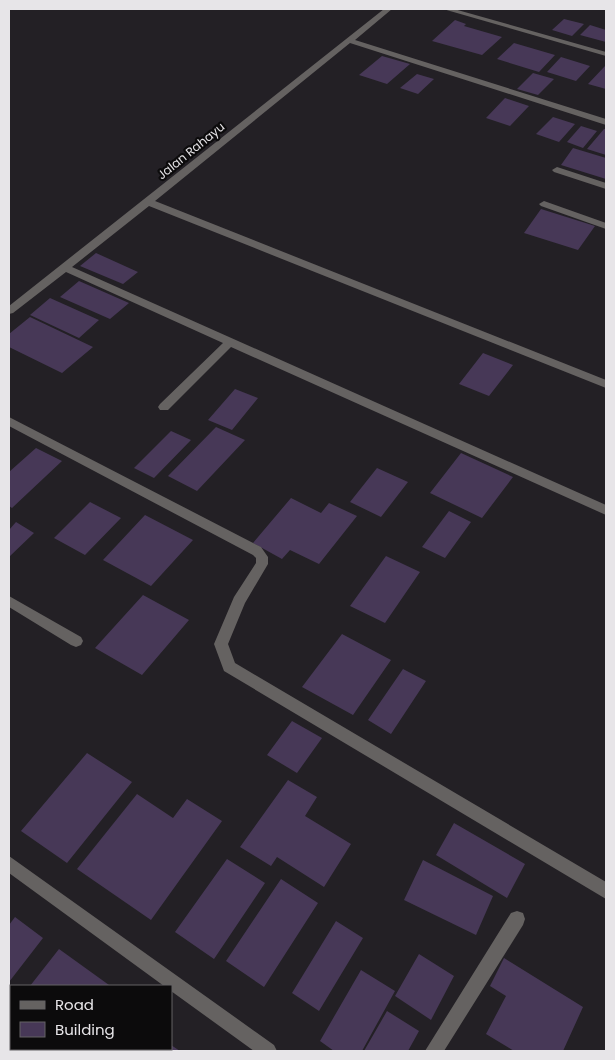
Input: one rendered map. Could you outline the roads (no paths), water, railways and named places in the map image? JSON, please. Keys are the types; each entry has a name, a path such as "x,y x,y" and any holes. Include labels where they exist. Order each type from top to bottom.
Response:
{"street":[{"name":"Jalan Rahayu","path":"9,310 148,202 388,9"},
{"path":"447,9 606,54"},
{"path":"348,40 606,122"},
{"path":"557,170 606,186"},
{"path":"148,202 606,384"},
{"path":"544,204 606,226"},
{"path":"64,267 606,510"},
{"path":"164,407 230,342"},
{"path":"9,421 257,551 262,557 262,564 239,601 220,644 229,667 606,891"},
{"path":"9,601 76,641"},
{"path":"9,864 268,1051"},
{"path":"434,1051 517,919"}]}
